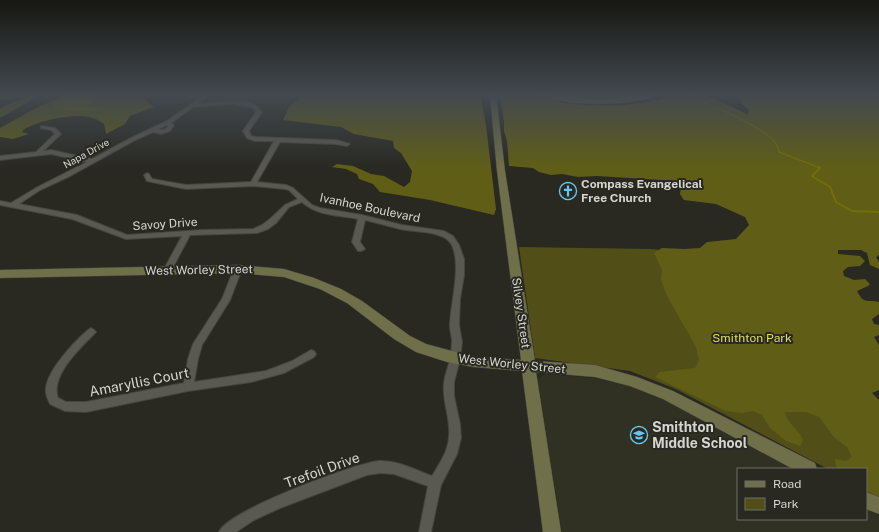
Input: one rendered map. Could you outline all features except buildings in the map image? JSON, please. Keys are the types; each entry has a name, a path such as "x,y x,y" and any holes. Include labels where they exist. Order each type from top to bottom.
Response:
{"street":[{"name":"Napa Drive","path":"13,205 38,189 173,119"},
{"path":"254,119 246,131 247,135 255,139 327,141 347,144"},
{"name":"Silvey Street","path":"496,119 501,171 552,532"},
{"path":"39,152 58,134 53,129 43,127"},
{"path":"253,184 278,140"},
{"path":"0,158 39,152 59,153 92,161"},
{"name":"Ivanhoe Boulevard","path":"147,175 148,180 186,187 253,184 286,187 292,189 302,200 318,210 362,217 402,227 441,233 450,238 455,245 460,259 460,275 454,325 457,342 455,359 449,382 449,396 455,424 455,438 450,454 435,483 425,532"},
{"name":"Savoy Drive","path":"0,203 74,217 126,237 254,231 265,227 273,221 286,206 302,200"},
{"path":"361,249 356,242 362,217"},
{"path":"167,271 187,234"},
{"name":"West Worley Street","path":"0,274 238,269 258,269 289,273 316,282 352,301 406,340 455,359 528,367 596,371 632,381 668,395 807,468"},
{"path":"188,387 193,359 198,344 226,300 238,269"},
{"name":"Amaryllis Court","path":"91,332 79,342 54,378 50,390 51,399 58,406 69,409 86,407 188,387 245,380 267,375 296,363 311,354"},
{"name":"Trefoil Drive","path":"225,532 249,515 362,470 380,467 399,470 435,483"},
{"path":"867,500 879,506"}],"shaded area":[{"name":"Smithton Middle School","path":"545,374 593,378 630,386 670,402 790,468 737,468 737,520 867,520 867,510 879,516 879,532 562,532 538,380"}],"green space":[{"path":"17,119 54,119 30,126 22,132 29,134 13,139 0,137 0,128"},
{"path":"96,119 128,119 125,124 106,134 104,124"},
{"path":"485,119 496,209 494,215 430,200 380,192 373,184 359,179 357,174 346,169 332,167 337,164 353,166 371,174 384,176 404,187 410,182 412,171 401,153 394,148 393,141 354,134 341,127 283,120"},
{"path":"503,119 879,119 879,255 876,257 879,262 879,269 870,265 867,253 861,250 838,250 838,254 860,256 865,261 860,266 848,267 843,271 844,276 854,280 865,279 870,284 857,291 859,295 866,301 879,302 879,314 872,319 874,324 879,325 879,335 874,337 879,345 879,390 872,393 879,400 879,498 867,492 867,468 837,468 835,459 846,461 852,457 847,447 834,437 819,417 806,412 785,412 788,420 803,440 800,446 786,441 770,428 762,415 753,411 742,413 726,411 655,377 660,372 695,368 699,360 696,347 666,294 661,279 662,270 654,253 662,248 700,248 707,242 736,239 749,225 745,217 716,204 684,200 680,194 682,183 678,181 597,176 578,177 562,174 551,175 539,172 533,168 509,166"},
{"name":"Smithton Park","path":"519,247 650,249 806,262 866,468 826,468 676,389 630,371 535,358"}],"waterway":[{"path":"741,119 767,135 776,144 779,152 820,168"},
{"path":"820,168 812,176 830,187 836,202 852,211 879,212"}],"place":[{"name":"Compass Evangelical Free Church","path":"568,191"},
{"name":"Smithton Middle School","path":"639,435"}]}
